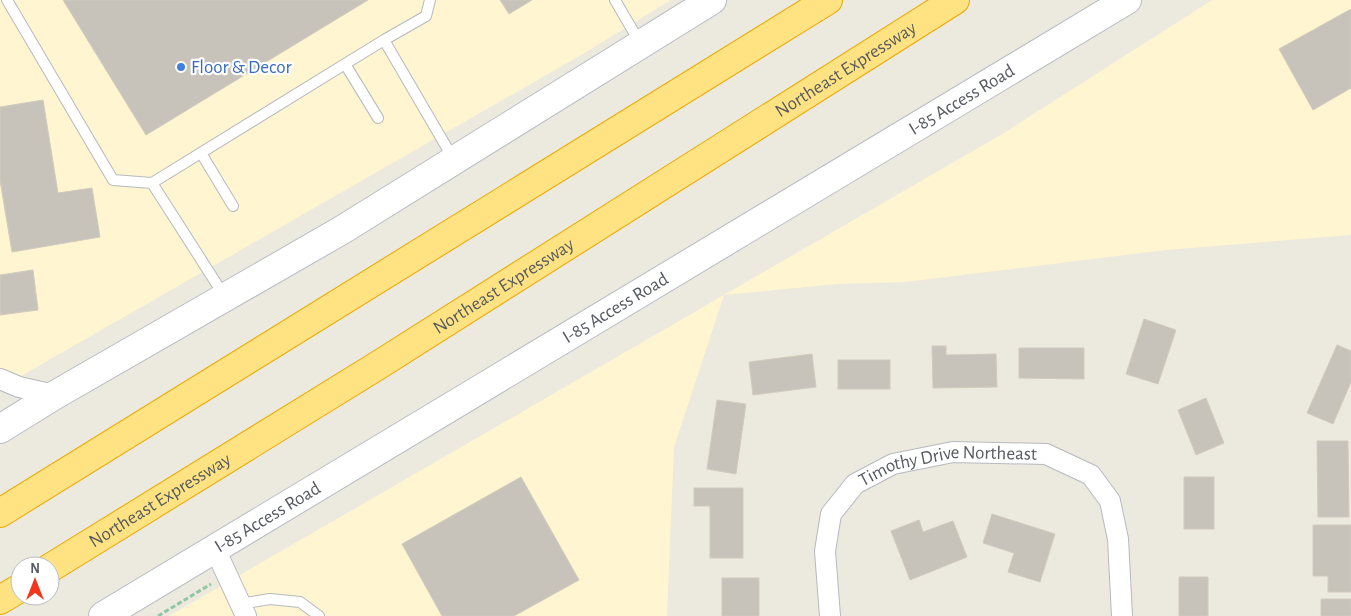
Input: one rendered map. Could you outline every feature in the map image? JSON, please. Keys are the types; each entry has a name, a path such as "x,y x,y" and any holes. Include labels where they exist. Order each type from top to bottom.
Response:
{"highway":[{"path":"0,513 828,0"},
{"name":"Northeast Expressway","path":"60,562 377,366 891,38 955,0"}],"main road":[{"path":"0,430 55,395 342,230 641,44 685,11 712,0"},
{"name":"I-85 Access Road","path":"103,616 1126,0"}],"street":[{"path":"0,379 19,387 55,395"},
{"name":"Timothy Drive Northeast","path":"830,616 825,551 831,514 855,484 892,464 952,452 1046,454 1091,476 1110,501 1118,539 1122,616"},
{"path":"215,549 243,610"}],"lane":[{"path":"7,0 113,180 152,183 426,16 430,0"},
{"path":"615,0 641,44"},
{"path":"384,40 454,160"},
{"path":"345,64 378,118"},
{"path":"201,153 232,206"},
{"path":"152,183 225,297"},
{"path":"243,610 270,599 300,602 319,616"}],"path":[{"path":"158,616 227,574"}],"shaded area":[{"path":"0,0 671,0 583,54 0,388"},
{"path":"1212,0 1351,0 1351,235 1166,250 905,282 838,284 724,295 674,447 667,616 169,616 1004,133"}],"building":[{"name":"Floor & Decor","path":"63,0 368,0 146,135"},
{"path":"500,0 532,0 509,14"},
{"path":"1351,9 1351,88 1313,110 1279,49"},
{"path":"43,100 58,193 92,188 100,237 12,252 0,180 0,107"},
{"path":"33,270 38,310 0,315 0,275"},
{"path":"1144,319 1176,330 1158,384 1126,374"},
{"path":"1337,345 1351,351 1351,382 1333,424 1307,413"},
{"path":"932,346 946,346 946,355 996,354 997,387 933,388"},
{"path":"1019,348 1084,348 1084,379 1019,378"},
{"path":"812,354 816,387 753,395 749,362"},
{"path":"838,360 890,360 890,389 838,389"},
{"path":"1206,398 1224,443 1196,455 1178,410"},
{"path":"717,400 746,404 736,474 707,469"},
{"path":"1317,441 1348,441 1349,517 1318,517"},
{"path":"521,477 579,580 514,616 442,616 402,544"},
{"path":"1184,477 1214,477 1214,529 1184,529"},
{"path":"694,488 743,488 743,558 710,558 710,506 694,506"},
{"path":"992,514 1055,534 1040,582 1008,572 1014,553 983,543"},
{"path":"919,520 923,532 953,521 967,557 910,580 891,531"},
{"path":"1313,525 1351,525 1351,592 1328,592 1328,576 1313,576"},
{"path":"1179,577 1208,577 1208,616 1179,616"},
{"path":"722,578 759,578 759,616 722,616"},
{"path":"1321,599 1351,599 1351,616 1321,616"}],"place":[{"name":"Floor & Decor","path":"181,67"}]}
